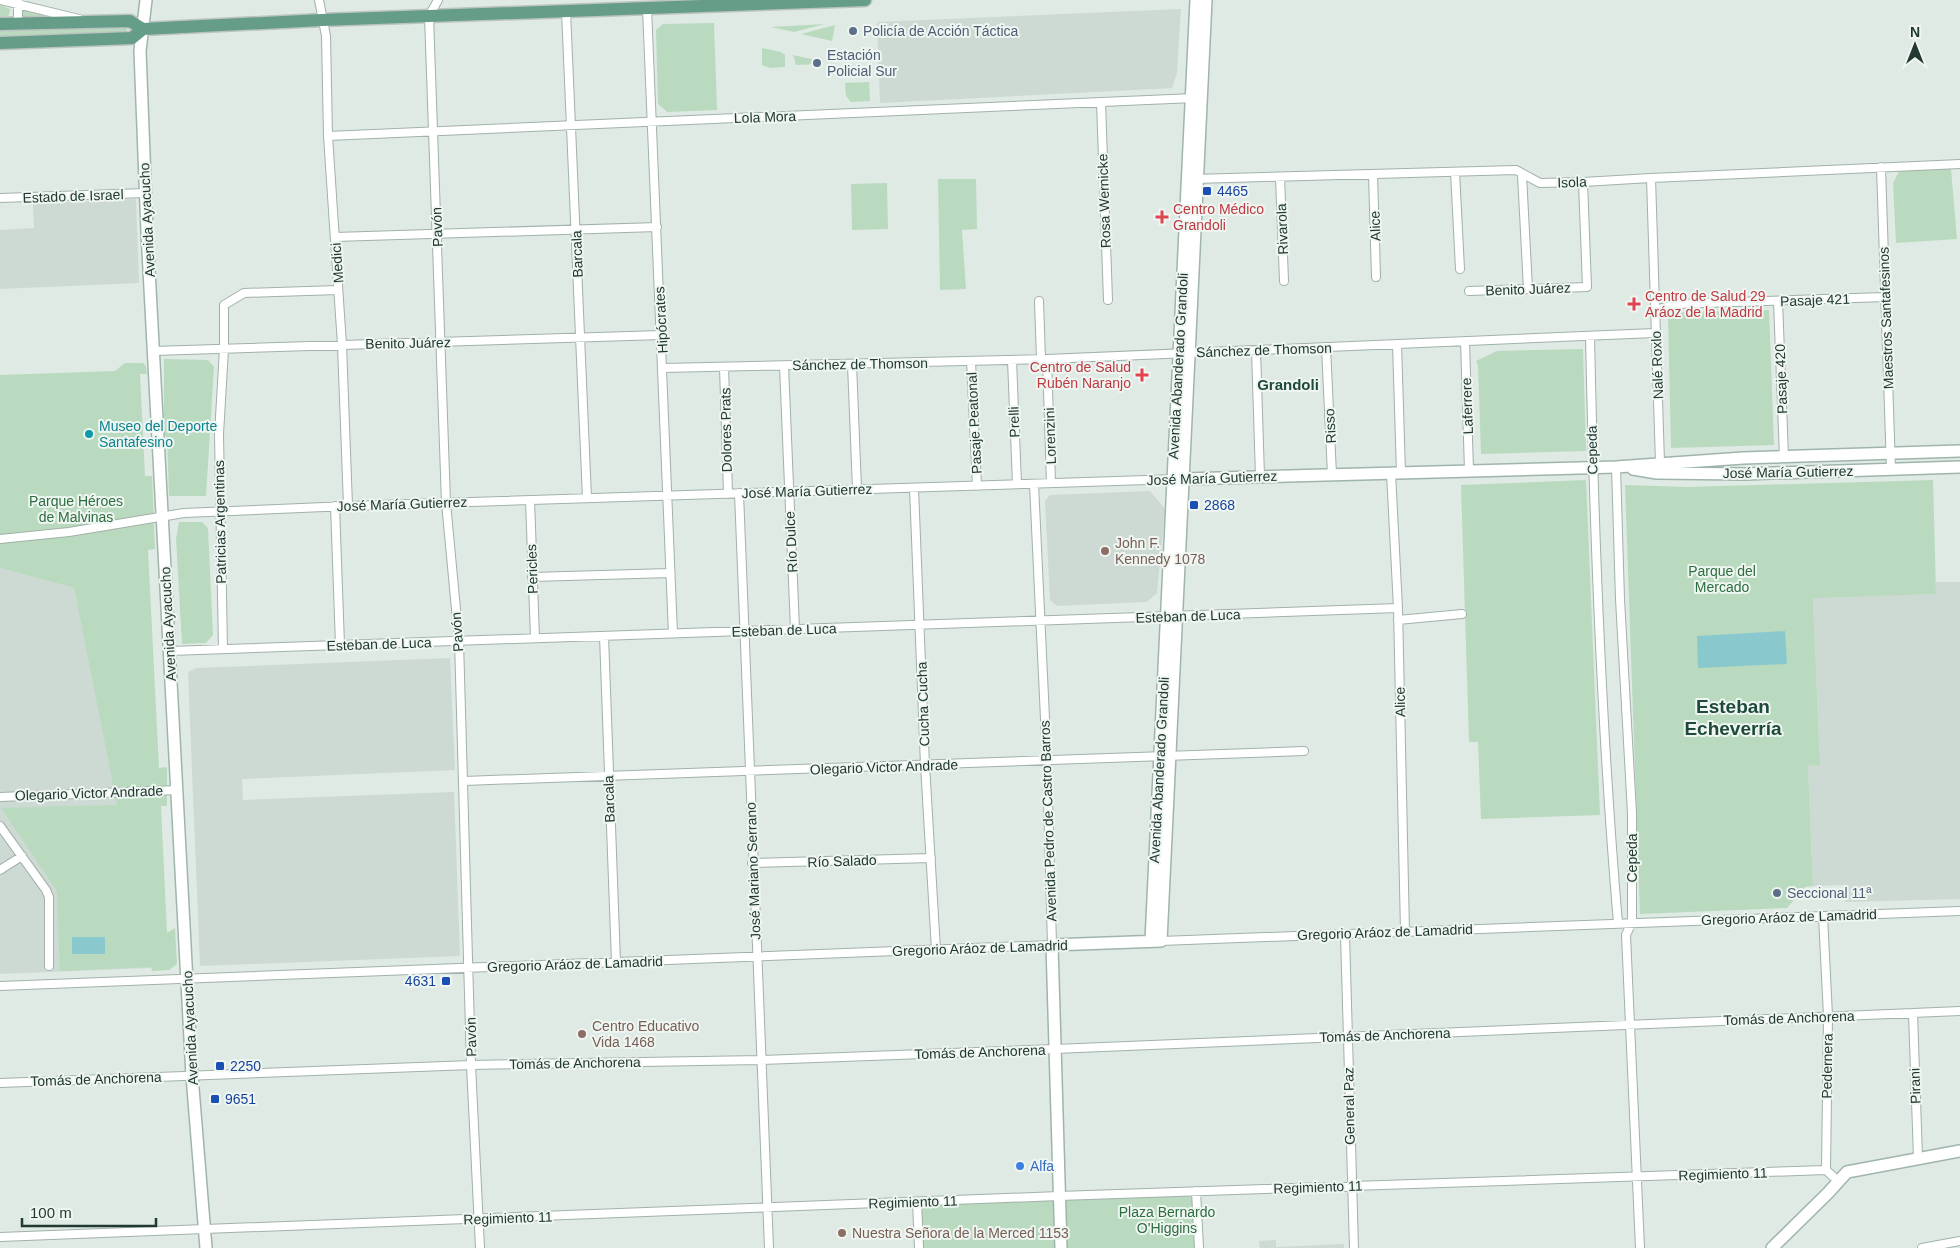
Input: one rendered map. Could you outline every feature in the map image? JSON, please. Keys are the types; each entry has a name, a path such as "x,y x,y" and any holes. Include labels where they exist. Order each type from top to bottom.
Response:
{"main road":[{"path":"0,24 130,21 143,26 566,10 623,4 647,8 793,1 865,0"},
{"path":"0,43 132,38 143,26"}],"street":[{"path":"1,0 18,2 88,21"},
{"name":"Avenida Ayacucho","path":"146,0 140,51 145,193 192,1076 206,1248"},
{"path":"319,0 322,20"},
{"path":"429,16 438,0"},
{"name":"Avenida Abanderado Grandoli","path":"1156,941 1196,98 1196,0"},
{"name":"Avenida Abanderado Grandoli","path":"1196,98 1206,0"},
{"path":"18,2 18,23"},
{"name":"Hipócrates","path":"647,8 662,335 672,634"},
{"name":"Barcala","path":"566,10 588,498"},
{"name":"Pavón","path":"429,16 446,503 459,641 472,1065 480,1248"},
{"name":"Medici","path":"322,20 326,36 328,136 342,345 348,506"},
{"name":"Lola Mora","path":"328,136 1196,98"},
{"name":"Rosa Wernicke","path":"1101,102 1108,300"},
{"name":"Isola","path":"1192,179 1516,170 1522,175 1540,183 1960,164"},
{"name":"Maestros Santafesinos","path":"1881,168 1892,469"},
{"path":"1455,172 1460,269"},
{"name":"Alice","path":"1373,174 1376,277"},
{"path":"1522,175 1528,289"},
{"name":"Rivarola","path":"1280,177 1284,281"},
{"name":"Nalé Roxlo","path":"1651,178 1660,463"},
{"name":"Benito Juárez","path":"1469,291 1587,287 1582,182"},
{"name":"Estado de Israel","path":"0,198 145,193"},
{"path":"335,237 657,227"},
{"name":"Patricias Argentinas","path":"222,649 219,434 224,349 224,305 244,293 338,290"},
{"name":"Pasaje 421","path":"1655,310 1676,304 1885,297"},
{"name":"Lorenzini","path":"1039,301 1051,483"},
{"name":"Pasaje 420","path":"1778,301 1784,457"},
{"name":"Sánchez de Thomson","path":"663,368 1044,359 1656,333"},
{"name":"Benito Juárez","path":"154,351 662,335"},
{"name":"Cepeda","path":"1590,336 1599,640 1609,815 1618,922"},
{"name":"Laferrere","path":"1465,341 1469,471"},
{"name":"Alice","path":"1397,344 1396,473 1405,932"},
{"name":"Risso","path":"1326,347 1332,475"},
{"path":"1256,350 1260,477"},
{"name":"Prelli","path":"1012,360 1017,484"},
{"name":"Pasaje Peatonal","path":"971,361 977,486"},
{"path":"852,364 857,490"},
{"name":"Río Dulce","path":"784,366 795,629"},
{"name":"Dolores Prats","path":"724,367 728,494"},
{"name":"José María Gutierrez","path":"0,539 69,532 162,516 219,511 1017,484 1616,467 1784,457 1960,451"},
{"name":"José María Gutierrez","path":"1616,467 1658,474 1744,474 1960,467"},
{"name":"Cepeda","path":"1616,467 1620,599 1632,813 1632,922 1626,935 1640,1248"},
{"name":"Avenida Pedro de Castro Barros","path":"1034,484 1047,761 1061,1248"},
{"name":"Cucha Cucha","path":"914,488 925,765 936,950"},
{"name":"José Mariano Serrano","path":"738,493 760,1060 768,1208 768,1248"},
{"name":"Pericles","path":"530,500 535,638"},
{"path":"335,506 340,645"},
{"path":"532,577 670,573"},
{"name":"Esteban de Luca","path":"170,651 1398,608"},
{"path":"1398,620 1462,614"},
{"name":"Barcala","path":"604,636 616,962"},
{"name":"Olegario Victor Andrade","path":"464,781 1047,761 1304,750"},
{"name":"Olegario Victor Andrade","path":"0,797 178,790"},
{"path":"0,826 49,896 49,966"},
{"path":"0,870 22,856"},
{"name":"Río Salado","path":"752,863 931,858"},
{"name":"Gregorio Aráoz de Lamadrid","path":"0,986 1405,932 1618,922 1960,911"},
{"name":"Pedernera","path":"1824,916 1828,1016 1826,1170"},
{"name":"General Paz","path":"1345,934 1354,1248"},
{"name":"Tomás de Anchorena","path":"0,1083 472,1065 760,1060 1960,1011"},
{"name":"Pirani","path":"1913,1013 1918,1158"},
{"path":"1772,1248 1846,1172 1960,1151"},
{"path":"1826,1170 1838,1181"},
{"name":"Regimiento 11","path":"0,1237 478,1220 1059,1196 1826,1170"},
{"path":"1196,1192 1199,1248"},
{"path":"917,1202 919,1248"},
{"path":"1922,1248 1960,1241"}],"shaded area":[{"path":"1181,9 1177,73 1172,88 880,103 877,22"},
{"path":"136,199 139,283 0,289 0,230 34,228 33,203"},
{"name":"John F. Kennedy 1078","path":"1150,491 1165,509 1157,593 1147,602 1057,606 1050,600 1045,501 1050,495"},
{"path":"0,568 74,588 150,968 0,974"},
{"path":"1936,582 1960,582 1960,899 1845,902 1845,885 1813,886 1808,766 1820,765 1813,597 1936,594"},
{"path":"450,658 455,770 242,779 243,800 454,792 460,956 200,966 188,672 196,668"},
{"path":"1276,1240 1276,1247 1344,1244 1344,1248 1260,1248 1259,1241"}],"green space":[{"path":"0,5 10,9 9,15 0,18"},
{"path":"26,8 46,13 47,15 46,17 27,18 23,16 22,12"},
{"path":"714,23 717,110 667,112 658,104 656,30 663,24"},
{"path":"825,24 794,32 771,27"},
{"path":"835,25 832,41 801,34"},
{"path":"126,26 127,31 124,32 0,37 0,28"},
{"path":"762,48 781,52 785,55 785,67 770,68 762,65"},
{"path":"793,55 820,61 819,64 796,65"},
{"path":"869,82 870,101 851,102 846,96 845,83"},
{"path":"1951,169 1957,239 1896,243 1893,183 1900,170"},
{"path":"938,179 976,179 977,229 962,230 966,289 940,290"},
{"path":"887,183 888,229 852,230 851,184"},
{"path":"1769,310 1774,445 1671,448 1668,316 1684,312"},
{"path":"1583,349 1586,451 1481,454 1478,365 1476,361 1497,351"},
{"path":"164,359 208,360 214,367 206,496 169,496 167,438 164,434"},
{"name":"Parque Héroes de Malvinas","path":"125,363 143,363 146,366 147,374 140,374 145,476 152,476 155,549 148,550 159,768 167,767 167,806 161,806 167,933 175,928 177,964 169,970 152,971 151,967 60,971 57,891 1,808 117,805 74,588 0,568 0,375 115,371"},
{"path":"1586,480 1600,815 1481,819 1478,742 1469,742 1461,485"},
{"name":"Parque del Mercado","path":"1933,480 1936,594 1813,598 1820,765 1808,766 1813,886 1805,887 1787,908 1640,914 1625,485 1688,487"},
{"path":"179,522 202,522 208,528 213,635 206,643 182,644 176,539"},
{"name":"Plaza Bernardo O'Higgins","path":"1196,1191 1199,1248 919,1248 917,1202"}],"water":[{"path":"1785,631 1787,664 1698,668 1697,636"},
{"path":"72,937 105,937 105,954 72,954"}],"place":[{"name":"Policía de Acción Táctica","path":"853,31"},
{"name":"Estación Policial Sur","path":"817,63"},
{"name":"4465","path":"1207,191"},
{"name":"Centro Médico Grandoli","path":"1162,217"},
{"name":"Centro de Salud 29 Aráoz de la Madrid","path":"1634,304"},
{"name":"Centro de Salud Rubén Naranjo","path":"1142,375"},
{"name":"Museo del Deporte Santafesino","path":"89,434"},
{"name":"2868","path":"1194,505"},
{"name":"John F. Kennedy 1078","path":"1105,551"},
{"name":"Seccional 11ª","path":"1777,893"},
{"name":"4631","path":"446,981"},
{"name":"Centro Educativo Vida 1468","path":"582,1034"},
{"name":"2250","path":"220,1066"},
{"name":"9651","path":"215,1099"},
{"name":"Alfa","path":"1020,1166"},
{"name":"Nuestra Señora de la Merced 1153","path":"842,1233"}],"district":[{"name":"Grandoli","path":"1288,384"},
{"name":"Esteban Echeverría","path":"1733,717"}]}
